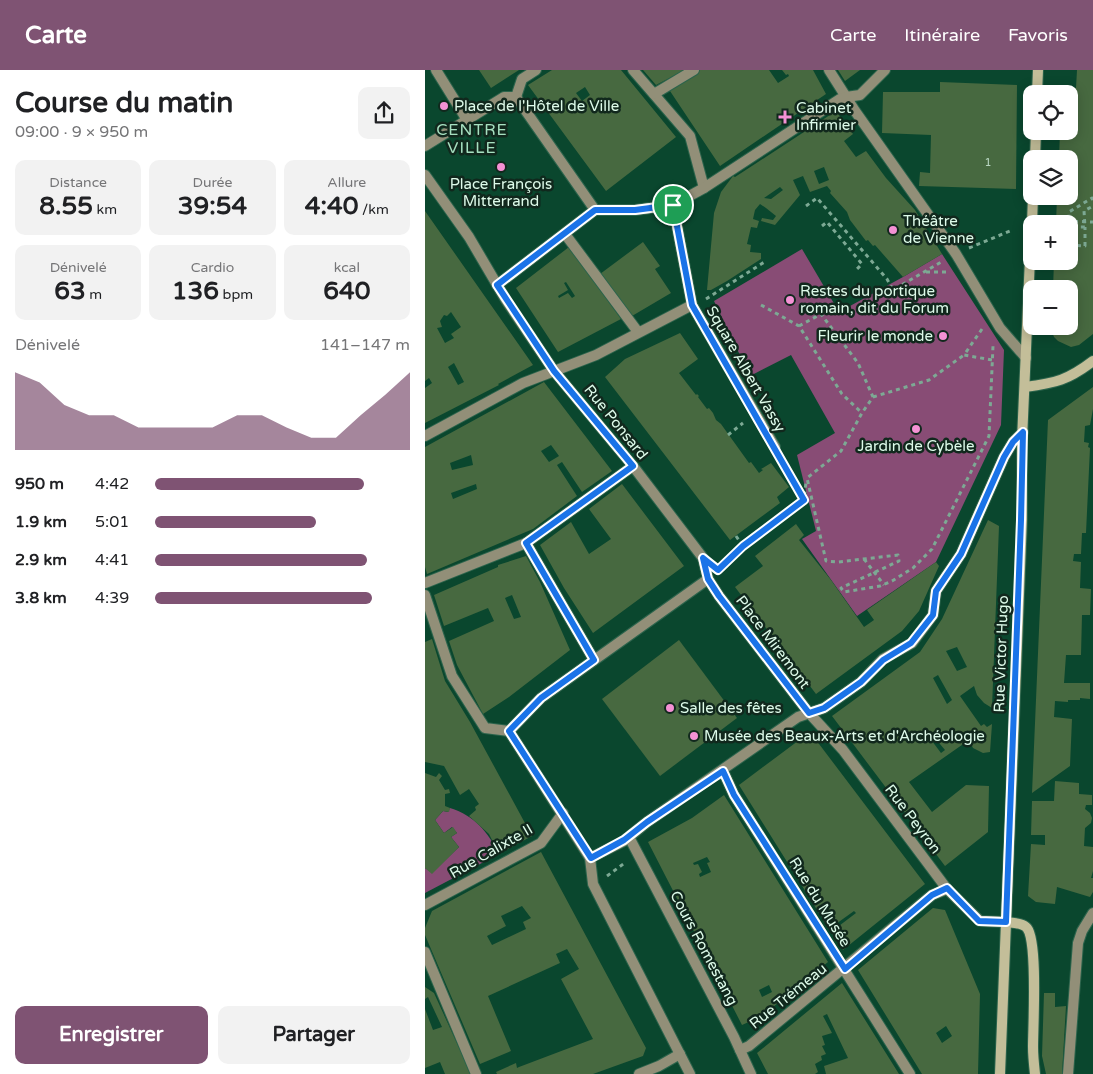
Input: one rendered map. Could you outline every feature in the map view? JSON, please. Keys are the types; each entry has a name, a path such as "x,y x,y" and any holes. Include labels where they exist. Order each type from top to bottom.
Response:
{"main road":[{"path":"1037,85 1038,70"},
{"name":"Rue Victor Hugo","path":"1000,1074 1030,270"},
{"path":"1025,387 1060,381 1077,373 1093,362"},
{"path":"1006,922 1024,925 1029,930 1032,943 1035,1074"}],"street":[{"path":"436,70 467,120"},
{"path":"517,97 522,79 536,70"},
{"path":"633,70 689,136 704,188"},
{"path":"654,94 693,70"},
{"path":"829,70 951,257 1000,328 1026,358"},
{"path":"425,174 469,237 497,285 595,210 635,210 673,205 704,188 846,96 860,95 885,70"},
{"path":"425,146 504,97 517,97"},
{"path":"517,97 595,210"},
{"name":"Square Albert Vassy","path":"673,205 692,305 775,448"},
{"path":"565,234 638,332"},
{"name":"Rue Ponsard","path":"497,285 554,371 633,466 703,558 708,579"},
{"path":"425,436 523,383 596,355 692,305"},
{"path":"591,858 629,837 791,722 824,708 861,682 883,660 911,643 933,615 936,591 961,554 1004,457 1013,442 1023,432"},
{"path":"425,583 526,543 633,466"},
{"path":"526,543 594,660"},
{"path":"509,731 541,698 708,579"},
{"name":"Place Miremont","path":"708,579 809,713"},
{"path":"425,595 452,676 477,716 485,728 509,731 591,858 593,884 690,1074"},
{"path":"425,630 435,627"},
{"name":"Rue Peyron","path":"809,713 843,750 947,888 979,921 1006,922"},
{"name":"Rue du Musée","path":"723,771 734,795 910,1074"},
{"name":"Rue Calixte II","path":"425,905 541,843 563,813"},
{"name":"Cours Romestang","path":"629,837 751,1074"},
{"name":"Rue Trémeau","path":"740,1050 749,1046 845,969 932,895 947,888"},
{"path":"1068,1074 1078,943 1082,931 1093,913"},
{"path":"425,952 428,966 476,1074"},
{"path":"639,1074 659,1066 680,1054"}],"path":[{"path":"806,206 817,198 887,279 893,290 951,257 1010,231"},
{"path":"1068,215 1069,212 1092,199"},
{"path":"1078,246 1085,246 1084,211 1093,206"},
{"path":"1078,221 1093,222"},
{"path":"822,226 827,222 862,264 857,269"},
{"path":"1078,227 1085,227"},
{"path":"844,242 851,237"},
{"path":"692,305 713,296 766,261"},
{"path":"925,272 949,271 955,276 951,267"},
{"path":"761,305 799,326 842,394 862,413"},
{"path":"799,326 821,314 858,363 873,397"},
{"path":"703,558 718,570 743,546 804,500 807,478 841,451 873,397 929,380 964,355 985,325 988,333"},
{"path":"807,478 827,561 838,562 898,555 899,561 841,588 844,592 884,585 913,568 932,549 989,436 991,360 994,348 991,340"},
{"path":"964,355 991,360"},
{"path":"775,448 804,500"},
{"path":"736,536 743,546"},
{"path":"864,559 884,585"},
{"path":"606,876 626,862"}],"shaded area":[{"name":"Jardin de Cybèle","path":"802,249 839,312 942,254 1004,350 1001,425 936,562 857,616 802,539 816,531 797,455 835,433 791,355 750,376 714,301"},
{"path":"450,808 474,820 485,832 499,854 425,893 425,868 432,873 459,847 451,837 457,833 452,827 444,833 435,820 443,811 448,812"}],"building":[{"path":"479,70 519,70 491,88"},
{"path":"552,70 621,70 676,137 606,191 528,85","holes":["585,87 590,95 582,101 576,93"]},
{"path":"643,70 685,70 656,85"},
{"path":"698,70 769,70 778,83 789,76 782,70 813,70 826,94 720,166 668,88"},
{"path":"838,70 860,70 845,81"},
{"path":"1077,70 1093,70 1093,334 1079,345 1071,347 1058,341 1053,335 1078,335 1078,280 1053,280 1054,270 1078,270 1078,215 1056,215 1057,205 1078,205 1078,150 1059,150 1060,140 1078,140 1078,85 1076,85"},
{"path":"940,82 1017,85 1016,189 919,186 920,172 930,173 931,135 882,133 883,92 940,92"},
{"path":"836,111 853,134 844,141 856,157 866,151 886,178 915,210 942,254 903,277 875,245 873,246 868,240 866,241 850,220 847,212 830,193 831,191 827,186 810,192 803,176 793,180 800,195 775,225 761,221 762,218 773,220 776,216 766,208 760,204 755,210 753,219 759,221 757,228 751,227 747,244 751,245 750,252 761,253 761,259 727,281 711,290 707,290 714,213 721,192 733,176 735,177","holes":["824,167 829,180 819,184 814,171","780,187 783,190 771,199 764,198"]},
{"path":"425,211 533,365 499,385 425,423 425,388 432,383 429,378 425,381","holes":["451,312 461,327 451,334 454,338 445,343 437,328 442,327 440,321 444,315 447,316","454,363 464,382 458,385 448,367"]},
{"path":"643,242 660,266 655,269 671,293 632,316 600,274"},
{"path":"569,247 621,319 558,352 516,288","holes":["566,282 575,296 572,298 568,293 559,298 558,296 568,290 564,283"]},
{"path":"680,333 698,359 679,373 696,395 699,396 707,409 709,408 713,413 716,420 721,424 749,463 751,462 759,473 763,470 761,469 771,463 789,487 777,497 780,503 730,540 605,377 625,359"},
{"path":"544,382 612,471 582,492 562,462 557,465 577,496 533,529 427,574 425,567 425,447","holes":["551,445 559,456 549,462 541,451","471,455 473,465 452,470 450,463","476,484 477,489 453,499 451,493"]},
{"path":"1093,387 1093,409 1090,425 1085,426 1084,442 1089,443 1088,447 1090,448 1086,533 1082,533 1081,554 1074,554 1073,561 1081,562 1080,588 1091,589 1090,615 1082,615 1081,655 1066,655 1064,683 1090,683 1090,699 1080,698 1080,700 1068,700 1068,702 1055,701 1054,717 1072,719 1070,766 1032,793 1048,420"},
{"path":"622,484 684,566 593,633 564,588 540,545 571,522 589,554 611,539 589,509"},
{"path":"988,520 999,526 992,708 977,695 974,686 960,696 981,726 984,724 987,727 992,724 990,752 983,753 973,748 969,740 909,782 932,812 966,785 989,786 988,832 945,866 832,716 920,652 942,619","holes":["957,647 967,667 957,671 946,651","938,675 952,700 947,704 933,678","929,731 945,750 941,753 926,733"]},
{"path":"796,524 804,535 799,540 831,580 864,627 874,620 867,610 936,562 939,566 919,611 902,631 816,694 735,587 763,566 755,556"},
{"path":"526,556 540,582 570,650 509,697 483,714 457,665 449,641 494,621 488,608 444,626 434,595 498,567 498,565","holes":["512,595 521,617 514,619 505,598"]},
{"path":"432,639 445,681 470,722 532,836 499,854 489,834 469,816 476,810 475,807 479,804 469,789 460,795 444,766 425,762 425,642"},
{"name":"Salle des fêtes","path":"679,640 737,718 660,776 602,699"},
{"path":"810,732 925,884 843,950 831,932 856,913 854,911 829,929 739,785"},
{"path":"425,773 436,777 439,773 442,776 439,780 445,790 449,789 450,793 445,794 445,806 450,808 449,812 443,811 435,820 444,833 453,827 457,833 451,837 459,847 432,874 425,868"},
{"path":"1055,781 1079,783 1079,794 1092,795 1092,805 1086,805 1085,809 1092,818 1091,823 1085,828 1084,846 1093,847 1093,871 1091,878 1093,878 1093,892 1090,897 1057,887 1055,904 1036,902 1028,896 1031,844 1045,845 1045,835 1031,835 1032,801 1054,801"},
{"path":"724,795 828,962 762,1016 742,1025 648,842 692,818","holes":["707,857 710,862 707,863 711,872 700,877 699,874 702,872 698,864 694,865 693,863","769,985 772,992 762,997 759,990"]},
{"path":"541,852 646,1048 643,1056 593,1074 497,1074 496,1072 516,1063 517,1068 593,1039 561,979 579,969 567,949 556,954 560,963 488,996 511,1051 480,1064 425,935 425,928 432,911","holes":["522,906 531,918 523,922 526,929 492,945 487,936 506,926 501,916"]},
{"path":"933,908 945,910 980,994 978,1074 922,1074 858,970","holes":["946,1026 952,1036 942,1043 936,1033"]},
{"path":"842,983 899,1074 826,1074 824,1066 848,1058 827,1014 823,1016 832,1033 822,1036 825,1045 822,1046 826,1054 821,1056 822,1060 815,1064 818,1072 815,1074 768,1074 757,1053"},
{"path":"425,987 434,993 471,1074 445,1074 440,1062 425,1068 425,1009 433,1030 442,1027 428,997 425,999"},
{"path":"1044,993 1055,993 1055,1007 1066,1006 1062,1074 1046,1074 1042,1056"}],"place":[{"name":"Place de l'Hôtel de Ville","path":"444,106"},
{"name":"Cabinet Infirmier","path":"785,117"},
{"name":"Place François Mitterrand","path":"501,167"},
{"name":"Théâtre de Vienne","path":"893,230"},
{"name":"Restes du portique romain, dit du Forum","path":"790,300"},
{"name":"Fleurir le monde","path":"943,336"},
{"name":"Jardin de Cybèle","path":"916,429"},
{"name":"Salle des fêtes","path":"670,708"},
{"name":"Musée des Beaux-Arts et d'Archéologie","path":"694,736"}],"district":[{"name":"CENTRE VILLE","path":"472,138"}],"route":[{"path":"673,205 692,305 804,500 743,546 718,570 703,558 708,579 809,713 824,708 861,682 883,660 911,643 933,615 936,591 961,554 1004,457 1013,442 1023,432 1006,922 979,921 947,888 932,895 845,969 734,795 723,771 647,822 624,840 591,858 509,731 541,698 594,660 526,543 633,466 554,371 497,285 595,210 635,210 673,205"}]}
